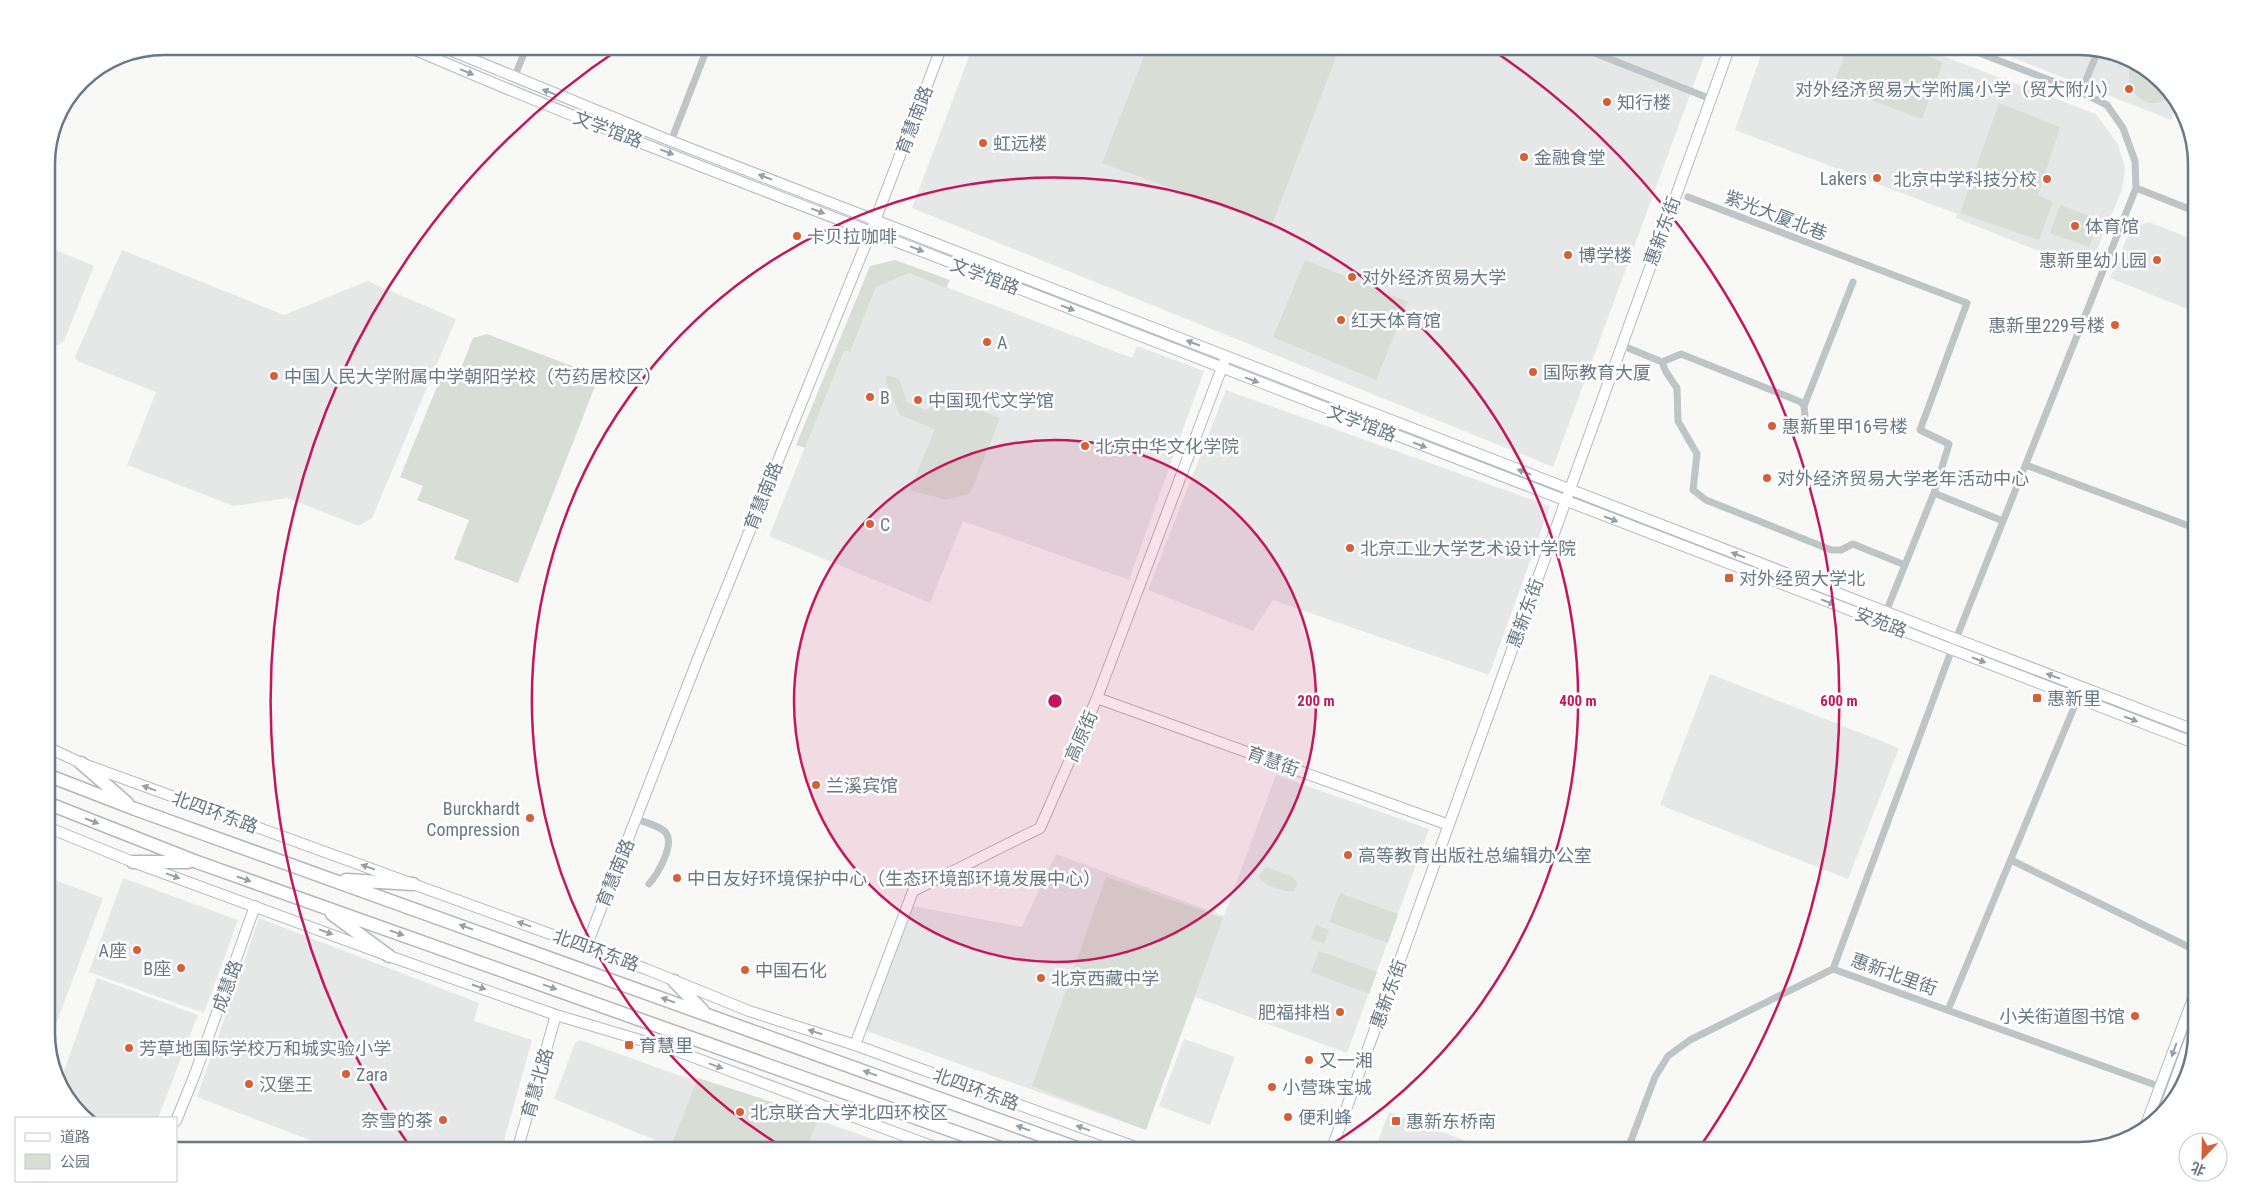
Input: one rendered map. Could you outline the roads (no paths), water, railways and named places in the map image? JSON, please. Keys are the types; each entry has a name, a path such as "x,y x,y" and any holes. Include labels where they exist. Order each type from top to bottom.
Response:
{"highway":[{"path":"80,763 135,809"},
{"path":"55,774 71,784"},
{"name":"北四环东路","path":"55,778 135,809 1060,1142"},
{"path":"55,807 197,862 983,1142"},
{"path":"134,862 197,862"},
{"path":"331,879 414,884"},
{"path":"320,906 389,956"},
{"path":"674,981 706,1014"}],"main road":[{"path":"2167,1098 2167,1089 2187,1044"}],"street":[{"name":"文学馆路","path":"427,55 494,84 1565,502"},
{"name":"文学馆路","path":"461,55 671,141 1569,490"},
{"path":"514,78 523,55"},
{"path":"671,141 704,55"},
{"name":"育慧南路","path":"586,947 699,656 876,220 939,55"},
{"path":"1599,55 1711,99"},
{"name":"惠新东街","path":"1334,1142 1727,55"},
{"path":"1833,969 1956,639 2136,188 2135,161 2123,128 2107,105 2082,92 1985,55"},
{"path":"2082,92 2096,56"},
{"path":"2136,188 2188,209"},
{"name":"紫光大厦北巷","path":"1688,197 1966,303 1920,430 1949,444 1934,493"},
{"path":"1806,427 1804,406 1853,282"},
{"path":"1621,345 1662,362 1681,354 1801,402 1804,406"},
{"name":"高原街","path":"856,1045 913,891 1040,828 1097,698 1226,356"},
{"path":"1662,362 1666,372 1677,388 1678,421 1697,454 1693,490 1706,500 1831,550 1841,550 1853,544 1905,564"},
{"path":"2026,464 2188,526"},
{"name":"安苑路","path":"1569,490 2188,728"},
{"path":"1886,612 1934,493 2003,521"},
{"name":"安苑路","path":"1565,502 2188,741"},
{"name":"育慧街","path":"1097,698 1450,825"},
{"path":"1948,1010 2078,698"},
{"name":"北四环东路","path":"55,751 80,763 646,969 749,1011 856,1045 1121,1142"},
{"path":"636,819 660,828 667,836 666,851 661,868 649,884"},
{"path":"55,831 134,862 389,956 556,1015 677,1051 921,1142"},
{"path":"2011,860 2188,947"},
{"name":"成慧路","path":"178,1117 195,1074 255,906"},
{"name":"惠新北里街","path":"1630,1142 1655,1077 1668,1056 1690,1040 1833,969 2167,1089"},
{"name":"育慧北路","path":"520,1142 556,1015"},
{"path":"2155,1111 2167,1089 2188,1018"}],"place":[{"name":"对外经济贸易大学附属小学（贸大附小）","path":"2129,89"},
{"name":"知行楼","path":"1607,102"},
{"name":"虹远楼","path":"983,143"},
{"name":"金融食堂","path":"1524,157"},
{"name":"Lakers","path":"1877,178"},
{"name":"北京中学科技分校","path":"2047,179"},
{"name":"体育馆","path":"2075,226"},
{"name":"卡贝拉咖啡","path":"797,236"},
{"name":"博学楼","path":"1568,255"},
{"name":"惠新里幼儿园","path":"2157,260"},
{"name":"对外经济贸易大学","path":"1352,277"},
{"name":"红天体育馆","path":"1341,320"},
{"name":"惠新里229号楼","path":"2115,325"},
{"name":"A","path":"987,342"},
{"name":"国际教育大厦","path":"1533,372"},
{"name":"中国人民大学附属中学朝阳学校（芍药居校区）","path":"274,376"},
{"name":"B","path":"870,397"},
{"name":"中国现代文学馆","path":"918,400"},
{"name":"惠新里甲16号楼","path":"1772,426"},
{"name":"北京中华文化学院","path":"1085,446"},
{"name":"对外经济贸易大学老年活动中心","path":"1767,478"},
{"name":"C","path":"870,524"},
{"name":"北京工业大学艺术设计学院","path":"1350,548"},
{"name":"对外经贸大学北","path":"1729,578"},
{"name":"惠新里","path":"2037,698"},
{"name":"兰溪宾馆","path":"816,785"},
{"name":"Burckhardt Compression","path":"530,818"},
{"name":"高等教育出版社总编辑办公室","path":"1348,855"},
{"name":"中日友好环境保护中心（生态环境部环境发展中心）","path":"677,878"},
{"name":"A座","path":"137,950"},
{"name":"B座","path":"181,968"},
{"name":"中国石化","path":"745,970"},
{"name":"北京西藏中学","path":"1041,978"},
{"name":"肥福排档","path":"1340,1012"},
{"name":"小关街道图书馆","path":"2135,1016"},
{"name":"育慧里","path":"629,1045"},
{"name":"芳草地国际学校万和城实验小学","path":"129,1048"},
{"name":"又一湘","path":"1309,1060"},
{"name":"Zara","path":"346,1074"},
{"name":"汉堡王","path":"249,1084"},
{"name":"小营珠宝城","path":"1272,1087"},
{"name":"北京联合大学北四环校区","path":"740,1112"},
{"name":"便利蜂","path":"1288,1117"},
{"name":"奈雪的茶","path":"443,1120"},
{"name":"惠新东桥南","path":"1396,1121"}]}
